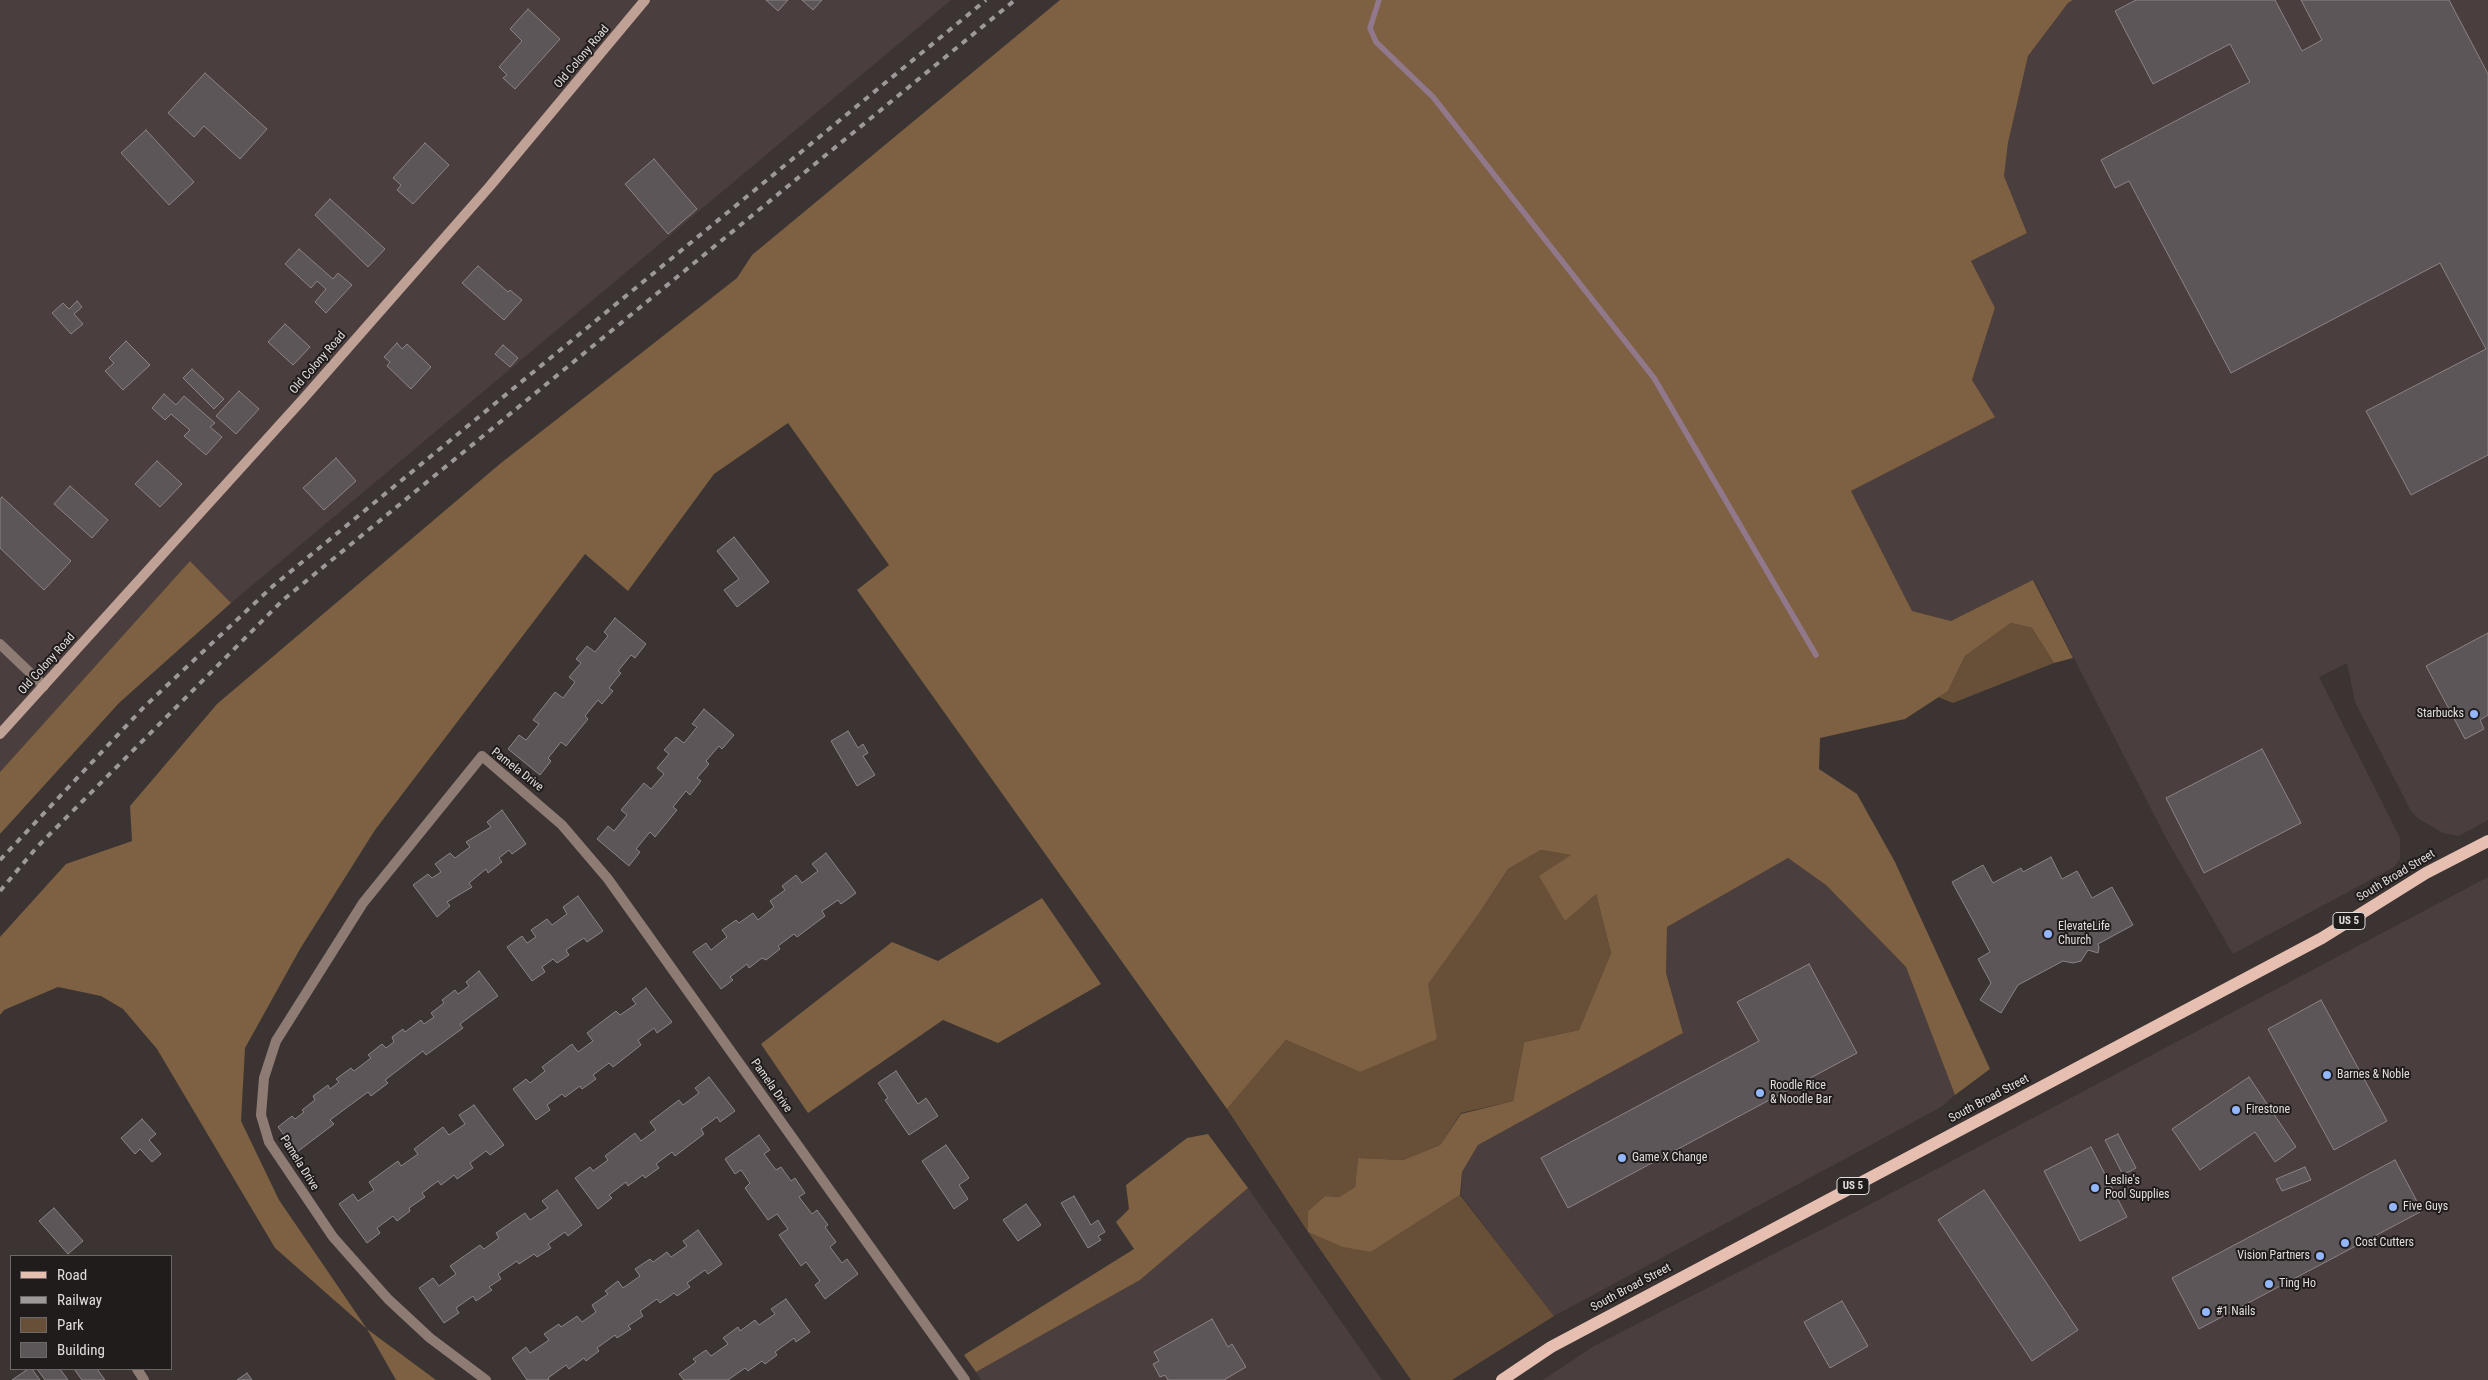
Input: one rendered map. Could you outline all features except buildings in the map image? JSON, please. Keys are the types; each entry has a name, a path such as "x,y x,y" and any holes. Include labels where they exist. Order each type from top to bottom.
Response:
{"main road":[{"name":"Old Colony Road","path":"0,734 192,524 450,232 645,0"},
{"name":"South Broad Street","path":"1502,1380 1551,1347 2313,942 2426,873 2488,841"}],"street":[{"path":"0,644 44,686"},
{"name":"Pamela Drive","path":"486,1380 430,1338 395,1306 333,1237 269,1142 261,1115 264,1078 276,1041 363,902 482,756 562,824 608,879 964,1380"}],"shaded area":[{"path":"0,0 951,0 231,603 190,561 0,772"},
{"path":"1060,0 2073,0 2068,3 2028,56 2008,143 2004,176 2027,233 1971,261 1995,308 1972,380 1995,417 1851,491 1912,611 1951,621 2033,580 2073,658 2054,663 2032,628 2011,623 1965,656 1948,691 1905,719 1820,738 1819,769 1857,794 1895,862 1990,1069 1955,1095 1906,967 1826,885 1788,858 1667,927 1666,973 1683,1033 1478,1145 1462,1172 1460,1195 1371,1252 1343,1247 1308,1232 1308,1211 1325,1196 1339,1197 1355,1187 1358,1158 1403,1160 1440,1145 1461,1114 1513,1101 1524,1042 1579,1030 1611,953 1596,894 1565,921 1539,876 1571,855 1541,850 1508,869 1480,912 1428,984 1437,1039 1360,1072 1286,1040 1227,1109 857,590 889,565 788,423 714,474 628,591 585,554 375,830 300,949 245,1048 241,1121 279,1200 367,1329 275,1248 157,1049 123,1009 101,996 58,987 4,1010 0,1015 0,937 66,864 132,841 130,806 217,704 501,463 737,278 752,255"},
{"path":"2073,0 2488,0 2488,820 2459,836 2443,833 2419,819 2411,811 2355,702 2347,663 2319,677 2400,838 2400,859 2394,867 2233,954 2167,840 2034,580 1951,621 1912,611 1851,491 1994,417 1972,380 1995,309 1971,261 2027,233 2004,176 2008,143 2028,56 2068,3"},
{"path":"190,561 231,603 119,703 0,834 0,772"},
{"path":"1788,858 1826,885 1906,967 1955,1095 1941,1107 1554,1316 1461,1195 1462,1172 1478,1145 1683,1033 1666,973 1667,927"},
{"path":"2488,877 2488,1380 1543,1380 1594,1346 1846,1217"},
{"path":"1042,898 1101,984 998,1043 943,1020 808,1113 761,1044 892,942 938,961"},
{"path":"1208,1134 1248,1188 1140,1280 976,1372 964,1355 1134,1249 1116,1222 1129,1209 1126,1185 1187,1138"},
{"path":"1248,1188 1382,1380 981,1380 976,1372 1140,1280"},
{"path":"367,1329 436,1380 396,1380"}],"green space":[{"path":"2011,623 2032,628 2054,663 1953,703 1938,697 1948,691 1965,656"},
{"path":"1541,850 1572,855 1539,877 1596,894 1611,953 1579,1030 1524,1042 1513,1101 1461,1113 1440,1145 1403,1160 1358,1158 1355,1187 1339,1197 1325,1196 1308,1211 1308,1232 1227,1109 1286,1040 1360,1072 1480,912 1508,869"},
{"path":"1460,1195 1554,1316 1452,1380 1411,1380 1308,1232 1371,1252"}],"waterway":[{"path":"1379,0 1370,28 1376,42 1433,97 1654,378 1816,655"}],"railway":[{"path":"0,860 144,707 273,586 986,0"},
{"path":"0,891 37,847 283,600 1015,0"}],"place":[{"name":"Starbucks","path":"2474,714"},
{"name":"ElevateLife Church","path":"2048,934"},
{"name":"Barnes & Noble","path":"2327,1075"},
{"name":"Roodle Rice & Noodle Bar","path":"1760,1093"},
{"name":"Firestone","path":"2236,1110"},
{"name":"Game X Change","path":"1622,1158"},
{"name":"Leslie's Pool Supplies","path":"2095,1188"},
{"name":"Five Guys","path":"2393,1207"},
{"name":"Cost Cutters","path":"2345,1243"},
{"name":"Vision Partners","path":"2320,1256"},
{"name":"Ting Ho","path":"2269,1284"},
{"name":"#1 Nails","path":"2206,1312"}]}
